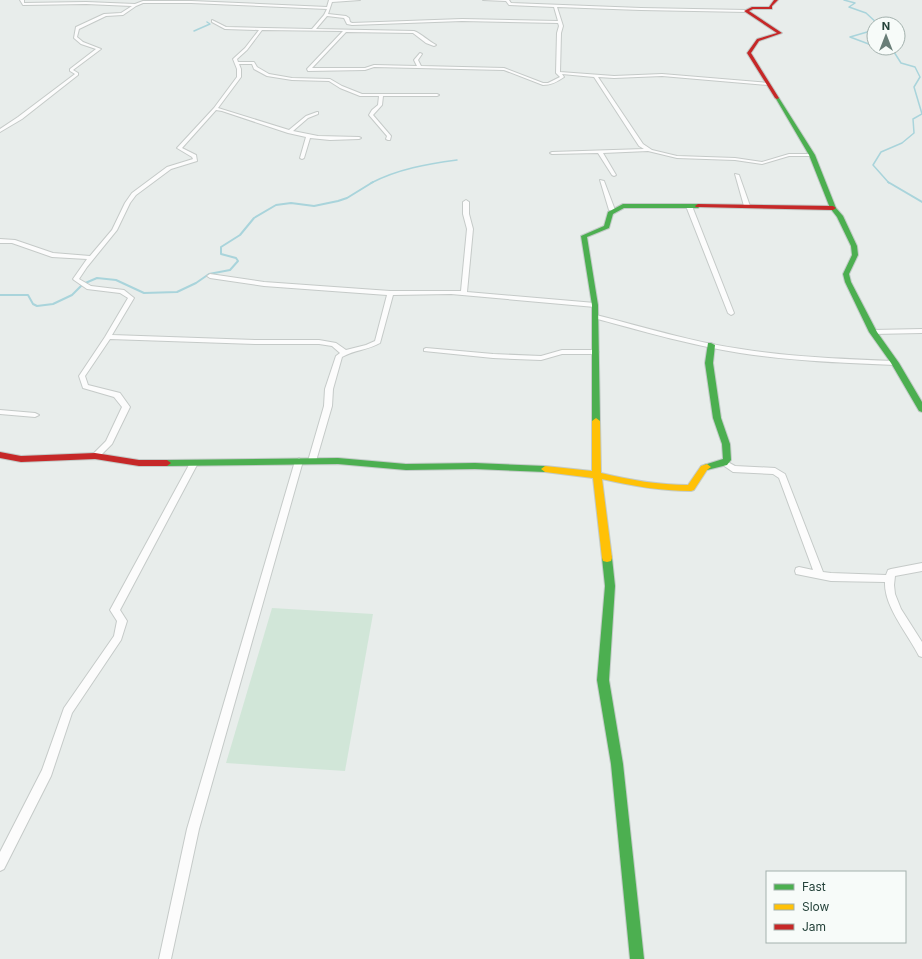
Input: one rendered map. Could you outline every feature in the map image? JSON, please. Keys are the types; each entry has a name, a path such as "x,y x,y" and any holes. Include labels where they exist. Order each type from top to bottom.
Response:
{"street":[{"path":"22,0 23,4 86,3 135,5"},
{"path":"86,3 92,0"},
{"path":"313,30 326,15 330,0 358,0"},
{"path":"485,0 511,0 509,4 555,6 746,11 752,8 771,8 770,6 776,0"},
{"path":"0,131 20,118 77,74 71,70 99,49 82,43 75,37 77,28 104,15 122,14 135,5 143,2 191,2 329,8"},
{"path":"309,69 365,69 374,66 504,69 511,70 541,84 549,84 562,77 558,73 559,33 561,26 555,6"},
{"path":"746,11 780,33 758,40 749,53 791,118 802,141 812,155 833,208 840,216 854,246 855,254 846,274 848,282 873,332 895,363 922,409"},
{"path":"326,15 345,17 347,18 348,22 352,24 462,20 559,22"},
{"path":"214,21 225,28 414,32 418,34 423,41 434,45"},
{"path":"95,456 109,442 126,407 117,395 84,386 82,376 108,337 131,298 122,291 89,288 76,279 81,269 92,258 114,230 124,213 126,202 138,190 170,168 190,164 196,160 194,156 179,148 216,109 239,77 235,59 246,49 261,29"},
{"path":"302,79 309,69 345,31"},
{"path":"418,67 419,65 416,60 420,54"},
{"path":"237,63 253,64 254,68 268,75 302,79 330,80 341,87 361,95 437,95"},
{"path":"558,73 614,77 662,75 768,84"},
{"path":"596,76 640,145 649,150 677,157 735,159 762,163 789,155 812,155"},
{"path":"381,96 380,105 371,115 389,136 388,139"},
{"path":"216,109 290,132 308,136 359,138"},
{"path":"290,132 307,117 317,113"},
{"path":"302,158 308,136"},
{"path":"552,153 649,150"},
{"path":"600,152 614,175"},
{"path":"737,175 747,206"},
{"path":"602,181 612,210"},
{"path":"464,293 470,229 466,214 466,202"},
{"path":"637,959 617,764 603,680 610,586 597,476 596,317 591,270 584,236 607,227 608,216 612,210 623,206 833,208"},
{"path":"689,206 732,313"},
{"path":"0,240 13,241 52,254 92,258"},
{"path":"210,276 264,284 390,293 464,293 595,304"},
{"path":"312,461 328,406 329,389 339,356 349,350 372,346 378,342 390,293"},
{"path":"596,317 711,345 760,354 830,361 895,363"},
{"path":"873,332 922,331"},
{"path":"108,337 255,342 319,342 334,344 345,353"},
{"path":"0,455 21,459 95,456 140,463 338,461 406,467 475,466 534,468 597,476 669,488 691,488 704,468 724,463 727,460 726,444 717,418 709,363 711,345"},
{"path":"426,350 493,356 541,358 562,352 596,352"},
{"path":"0,412 35,415"},
{"path":"165,959 193,829 299,462"},
{"path":"0,865 47,772 68,711 118,637 122,621 115,610 194,463"},
{"path":"724,463 733,469 775,471 782,476 819,574"},
{"path":"922,567 891,573 889,585 895,606 919,645 922,653"},
{"path":"799,571 831,577 890,579"}],"green space":[{"path":"272,608 373,614 345,771 226,763"}],"waterway":[{"path":"844,0 855,3 849,7 866,13 869,16"},
{"path":"194,31 210,24 207,22"},
{"path":"866,32 850,37 866,43"},
{"path":"888,182 873,165 881,152 902,143 914,133 913,119 922,114 914,87 920,77 915,67 901,63 897,56"},
{"path":"373,182 392,174 413,168 457,160"},
{"path":"0,295 28,295 33,304 37,306 53,304 72,295 83,284 97,278 116,280 144,293 177,292 196,283 209,274 230,270 238,261 236,258 221,254 221,247 240,235 254,218 276,205 291,203 314,206 338,201 347,198 373,182"},
{"path":"888,182 922,202"}],"traffic: fast":[{"path":"777,98 812,155 833,208 840,216 854,246 855,255 846,274 848,282 873,332 895,363 922,409"},
{"path":"596,421 595,305 584,236 607,227 610,213 623,206 698,206"},
{"path":"707,467 724,463 727,460 726,444 717,418 709,363 711,345"},
{"path":"167,463 338,461 406,467 475,466 545,469"},
{"path":"607,558 610,586 603,680 617,764 637,959"}],"traffic: slow":[{"path":"596,421 597,475 607,558"},
{"path":"545,469 597,475 627,482 669,488 691,488 704,468 707,467"}],"traffic: jam":[{"path":"776,0 770,6 771,8 752,8 746,11 780,33 758,40 749,53 777,98"},
{"path":"698,206 833,208"},
{"path":"0,455 21,459 95,456 139,463 167,463"}]}
